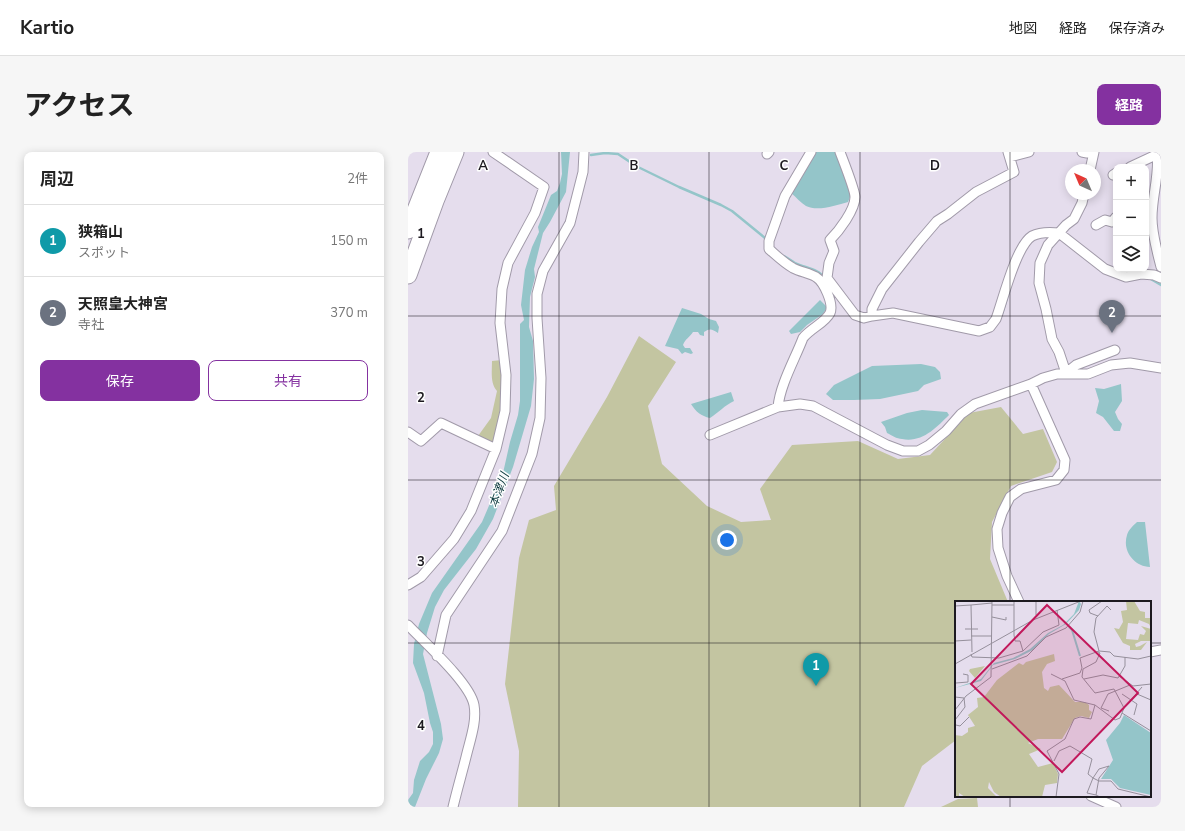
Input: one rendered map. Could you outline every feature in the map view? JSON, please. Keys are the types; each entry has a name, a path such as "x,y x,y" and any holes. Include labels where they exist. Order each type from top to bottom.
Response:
{"highway":[{"path":"408,230 439,152"},
{"path":"408,274 455,152"}],"street":[{"path":"408,585 421,577 454,539 471,511 496,449 505,412 506,375 500,322 502,289 508,264 535,213 544,187 493,152"},
{"path":"436,654 446,615 502,531 532,454 540,418 542,378 537,318 537,294 543,271 570,223 583,172 584,152"},
{"path":"778,407 781,393 803,338 808,331 825,319 830,312 831,302 818,278 794,268 782,261 769,249 769,241 785,196 811,152"},
{"path":"840,152 855,197 850,211 841,228 830,240 834,251 829,263 827,278 855,315 864,318 893,313 979,331 990,327 996,319 1017,257 1024,244 1032,236 1052,232 1060,233 1105,269 1126,277 1141,274 1154,275 1161,278"},
{"path":"872,316 872,309 882,289 937,221 976,192 1014,172 1009,155 1029,152"},
{"path":"1082,152 1093,152 1091,164"},
{"path":"1140,164 1159,158 1153,217 1157,252 1161,267"},
{"path":"1066,373 1059,352 1052,339 1039,283 1040,264 1048,245 1066,225 1074,219 1083,200"},
{"path":"1096,226 1105,220 1113,221"},
{"path":"1066,373 1076,365 1114,350"},
{"path":"710,434 778,407 800,404 813,406 887,445 903,451 918,450 929,445 946,431 961,414 975,404 1044,378 1066,373 1088,374 1111,365 1130,363 1161,368"},
{"path":"1019,601 1007,576 998,548 997,529 1002,513 1010,497 1021,489 1056,480 1064,470 1065,460 1031,384"},
{"path":"408,432 421,441 441,423 496,449"},
{"path":"408,626 461,681 470,694 473,704 474,714 472,735 453,807"},
{"path":"1151,652 1161,650"},
{"path":"1093,797 1116,807"}],"shaded area":[{"path":"639,336 676,362 648,406 662,464 707,506 741,522 771,520 760,489 792,445 858,441 898,459 930,455 969,413 1001,407 1023,434 1043,429 1057,462 1052,472 1011,486 992,522 990,559 1008,601 955,601 955,741 922,766 904,807 518,807 519,751 505,684 519,558 529,520 556,510 554,486 607,397"},
{"path":"502,360 504,401 494,446 478,436 491,418 497,391 492,381 492,361"},
{"path":"977,798 978,807 941,807 958,799"}],"water":[{"name":"本津川","path":"561,152 570,152 566,192 543,233 534,269 535,277 530,297 529,327 533,341 534,379 531,406 513,467 493,519 476,549 444,590 435,607 427,633 423,654 441,724 443,739 439,753 426,779 415,807 408,807 408,800 413,793 414,780 420,761 429,752 433,744 433,732 424,693 413,663 414,644 419,624 432,593 482,522 503,473 518,415 520,401 520,324 524,320 521,305 525,270 532,247 539,232 538,227 551,195 557,191 560,183 562,174"},
{"path":"816,152 836,152 850,194 848,202 821,208 811,208 804,205 791,193"},
{"path":"820,300 826,306 823,314 800,332 791,334 789,331"},
{"path":"682,308 716,321 719,327 718,333 713,330 708,330 704,332 704,336 700,335 698,332 693,332 683,345 685,348 690,348 693,353 691,354 685,352 682,354 678,349 665,346"},
{"path":"921,364 935,367 940,372 941,379 924,385 918,391 880,399 833,400 826,394 834,385 872,366"},
{"path":"1121,384 1122,401 1115,412 1122,424 1120,431 1114,431 1103,417 1096,413 1099,401 1095,388 1104,389"},
{"path":"731,392 734,401 710,418 699,413 691,404"},
{"path":"922,410 947,412 949,415 939,425 922,437 909,440 898,438 887,433 881,422 907,413"},
{"path":"1137,522 1145,522 1150,567 1134,561 1126,547 1128,533"}],"waterway":[{"path":"591,155 605,153 618,154 636,166 732,211 765,238"},
{"path":"784,256 795,263 819,273 824,278"},
{"path":"1149,278 1161,285"},
{"path":"1002,314 1010,288"}],"place":[{"name":"天照皇大神宮","path":"1112,333"},
{"name":"狭箱山","path":"816,686"}]}
